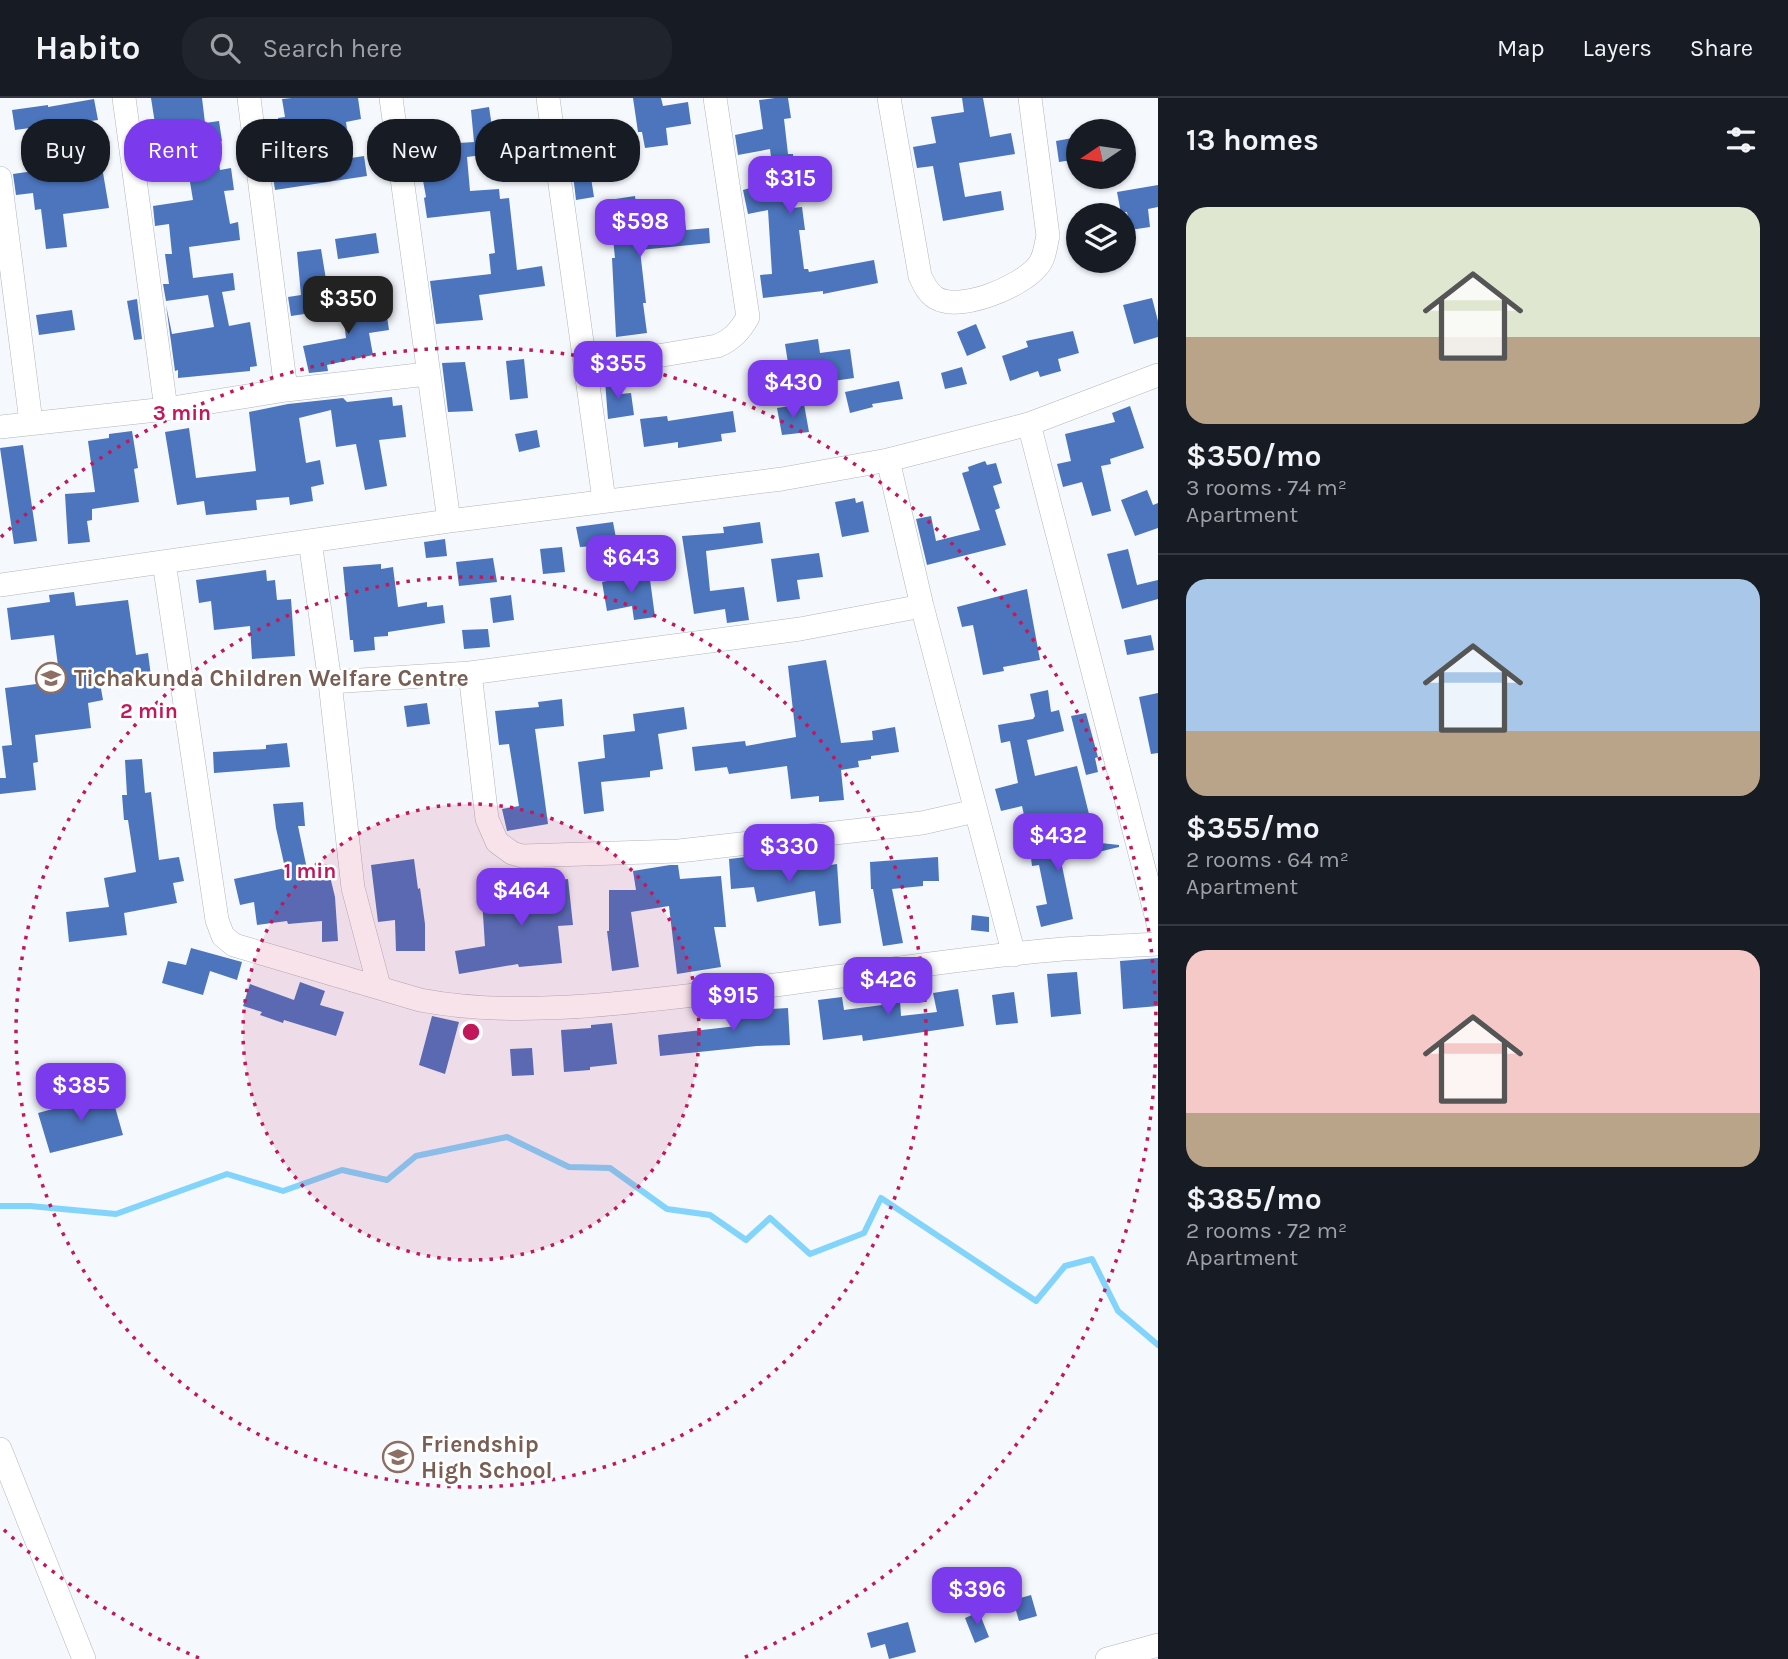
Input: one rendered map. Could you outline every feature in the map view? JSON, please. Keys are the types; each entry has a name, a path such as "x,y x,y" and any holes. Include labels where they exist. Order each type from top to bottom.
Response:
{"street":[{"path":"124,98 166,408"},
{"path":"249,98 286,390"},
{"path":"391,98 449,521"},
{"path":"548,98 604,500"},
{"path":"585,368 717,346 739,331 748,317 715,98"},
{"path":"889,98 920,276 926,289 936,298 947,302 961,302 1008,288 1038,267 1043,257 1048,236 1030,98"},
{"path":"0,178 31,422"},
{"path":"0,427 427,374"},
{"path":"0,585 449,521 782,479 888,460 1029,424 1158,375"},
{"path":"1029,424 1158,923"},
{"path":"888,460 922,606 1014,955"},
{"path":"310,541 330,682 353,888 379,986"},
{"path":"164,562 217,919 223,936 234,945 420,1000 451,1006 497,1009 571,1006 693,995 1063,949 1158,944"},
{"path":"330,682 470,673 800,629 922,606"},
{"path":"470,673 487,819 497,842 512,853 522,856 679,851 922,823 975,811"},
{"path":"0,1449 84,1659"},
{"path":"1113,1658 1158,1645"}],"building":[{"path":"151,98 202,98 205,119 154,119"},
{"path":"358,98 361,119 278,119 285,117 282,99"},
{"path":"633,98 661,98 663,106 688,102 691,124 666,128 668,145 645,148 640,132 640,119 636,119"},
{"path":"788,98 791,118 784,119 788,154 793,154 795,174 788,175 792,208 802,207 805,230 799,230 804,269 809,272 874,260 878,283 823,294 823,291 763,298 760,275 772,274 768,210 748,214 743,190 774,181 770,149 738,155 735,135 763,129 759,100"},
{"path":"962,98 983,98 990,137 1011,133 1015,154 959,163 965,197 1001,191 1004,210 943,221 933,166 917,168 913,147 936,143 931,117 964,112"},
{"path":"94,99 98,119 21,119 21,129 15,130 12,110"},
{"path":"489,107 491,119 475,119 475,156 467,157 470,191 499,189 500,199 509,198 517,270 542,266 545,286 479,295 483,320 436,324 430,281 491,274 489,254 495,253 490,211 427,218 423,182 461,182 461,143 474,142 471,110"},
{"path":"1066,139 1066,161 1059,162 1056,141"},
{"path":"364,156 367,176 353,178 353,158"},
{"path":"231,168 234,190 224,191 230,224 238,222 240,240 189,247 193,278 233,273 235,290 222,292 229,326 250,322 257,366 250,367 250,371 178,378 178,370 175,371 166,305 172,334 214,327 208,295 166,301 163,284 169,284 165,254 172,254 169,224 155,226 153,206 193,200 190,182 222,182 222,170"},
{"path":"21,173 21,182 105,182 109,208 63,214 67,247 46,249 41,209 35,210 33,193 16,195 13,174"},
{"path":"274,182 328,182 275,190"},
{"path":"574,182 592,182 594,197 576,200"},
{"path":"1158,185 1158,207 1148,209 1150,227 1136,229 1136,203 1119,203 1117,192"},
{"path":"635,196 638,223 685,219 686,230 709,228 710,243 640,250 647,333 616,337 612,258 615,258 609,200"},
{"path":"376,233 379,253 338,259 335,239"},
{"path":"321,249 331,310 291,316 288,297 301,295 297,252"},
{"path":"368,296 370,313 386,310 389,330 369,333 373,355 327,365 328,371 309,373 303,346 346,338 341,300"},
{"path":"1152,298 1158,321 1158,337 1134,344 1123,305"},
{"path":"137,299 142,339 134,340 127,301"},
{"path":"72,310 75,330 39,335 36,315"},
{"path":"976,324 986,348 967,356 957,332"},
{"path":"1073,331 1079,353 1058,359 1061,371 1040,377 1038,371 1010,381 1002,356 1028,347 1026,341"},
{"path":"818,339 820,353 850,349 854,378 799,386 796,362 788,363 785,344"},
{"path":"524,359 528,398 510,400 506,361"},
{"path":"465,362 473,411 448,412 442,363"},
{"path":"962,367 967,384 945,389 941,373"},
{"path":"619,380 620,394 631,393 634,415 608,419 605,381"},
{"path":"899,381 903,399 872,404 873,407 850,413 845,392"},
{"path":"392,397 393,406 402,405 406,437 379,440 387,486 365,490 356,444 336,447 331,410 299,418 306,463 320,460 324,484 311,487 313,501 290,505 289,497 256,500 257,510 206,515 204,501 177,505 165,432 189,428 196,478 256,471 249,412 288,404 343,398 347,402"},
{"path":"804,404 809,432 782,435 777,408"},
{"path":"1130,406 1144,448 1110,459 1111,464 1101,466 1111,511 1092,516 1082,482 1063,487 1057,464 1071,461 1065,434 1115,422 1112,413"},
{"path":"733,411 736,432 721,434 722,441 678,448 678,442 644,447 640,419 667,416 668,421"},
{"path":"537,430 540,447 519,452 515,434"},
{"path":"132,431 138,468 134,469 139,502 92,509 92,520 87,521 90,542 68,544 65,494 95,492 88,441 109,438 109,434"},
{"path":"23,445 37,541 14,544 0,448"},
{"path":"985,461 987,465 996,463 1002,483 993,486 1000,508 995,510 1006,545 927,565 916,519 931,516 936,541 980,530 962,473 969,471 968,467"},
{"path":"1147,490 1153,505 1158,503 1158,528 1135,536 1121,500"},
{"path":"855,498 856,503 863,501 869,532 842,537 835,502"},
{"path":"613,522 616,538 595,541 595,546 580,547 576,527"},
{"path":"760,522 763,543 706,551 710,591 744,587 749,620 727,623 725,609 694,614 682,536 724,533 723,527"},
{"path":"445,539 447,556 426,558 424,542"},
{"path":"562,547 565,572 543,574 540,549"},
{"path":"1128,549 1137,585 1158,580 1158,599 1122,609 1107,554"},
{"path":"819,553 823,577 797,580 800,599 777,602 771,559"},
{"path":"493,558 497,582 459,586 456,562"},
{"path":"381,564 381,569 393,567 398,607 427,602 427,607 443,605 445,623 388,632 388,636 374,637 375,650 354,652 353,640 350,640 343,567"},
{"path":"266,570 267,581 275,580 277,600 291,599 295,656 252,659 250,626 214,630 211,601 199,603 196,580"},
{"path":"649,572 655,617 634,620 632,606 607,611 602,582"},
{"path":"1027,589 1040,660 1003,667 1004,671 983,675 973,625 962,627 957,607"},
{"path":"74,592 76,606 128,600 136,655 148,653 151,676 100,683 103,700 88,703 91,728 35,735 38,762 33,763 36,790 0,794 0,778 6,778 2,746 12,745 5,688 60,681 54,635 11,640 7,608 50,602 49,595"},
{"path":"511,595 514,620 493,623 490,598"},
{"path":"488,629 490,647 464,649 462,630"},
{"path":"1151,635 1154,650 1127,655 1124,640"},
{"path":"826,660 841,743 873,740 872,731 895,727 899,752 871,756 871,759 858,761 859,767 841,770 844,800 819,802 819,796 791,799 787,766 729,774 727,767 695,771 692,747 745,741 746,746 796,737 788,666"},
{"path":"1048,690 1051,712 1059,710 1064,731 1027,740 1035,776 1077,766 1090,818 1028,833 1022,806 1001,811 995,789 1018,783 1010,741 1001,743 998,725 1033,719 1035,716 1030,694"},
{"path":"1158,693 1158,753 1151,754 1139,697"},
{"path":"562,699 564,726 535,729 548,824 507,831 502,809 519,806 509,744 499,745 495,711 539,707 538,702"},
{"path":"427,703 430,724 407,727 404,706"},
{"path":"684,707 687,729 658,734 663,769 650,771 650,777 601,782 604,811 584,814 578,762 605,758 603,735 635,731 633,714"},
{"path":"1086,713 1098,757 1095,758 1098,772 1086,775 1071,716"},
{"path":"287,743 290,767 214,773 213,752 266,749 266,745"},
{"path":"142,759 145,793 151,792 159,860 179,857 184,881 173,883 177,903 124,913 127,935 69,942 66,912 109,907 104,878 136,872 128,820 124,820 122,795 127,795 125,760"},
{"path":"303,802 305,826 298,826 307,869 327,864 335,897 338,941 322,942 322,921 288,924 287,921 257,925 254,902 240,905 234,879 285,868 273,804"},
{"path":"1028,835 1119,845 1061,861 1073,919 1041,927 1036,906 1047,904 1039,865 1032,866"},
{"path":"780,854 784,872 837,864 841,923 819,926 815,891 757,902 754,887 731,889 729,859 746,857 746,861"},
{"path":"938,857 939,881 923,881 923,886 892,889 903,943 883,946 871,889 870,862"},
{"path":"414,859 425,924 425,951 396,951 395,920 378,922 371,865"},
{"path":"678,865 680,879 721,876 726,927 714,927 721,967 677,974 669,906 631,912 639,967 612,971 607,931 609,890 636,890 633,871"},
{"path":"568,879 573,925 558,926 562,963 519,967 518,964 459,974 455,951 485,946 482,899 513,896 512,890 539,882"},
{"path":"972,915 989,917 989,932 971,930"},
{"path":"191,948 242,962 237,980 210,971 203,995 162,983 168,961 186,965"},
{"path":"1158,958 1158,1006 1123,1009 1120,961"},
{"path":"1077,972 1081,1014 1051,1017 1047,974"},
{"path":"300,982 325,991 320,1005 344,1012 336,1036 284,1020 283,1023 243,1006 250,984 294,1000"},
{"path":"899,985 901,1016 937,1012 933,993 958,989 964,1026 863,1041 862,1035 823,1040 818,1000 842,997 844,1010 882,1005 881,986"},
{"path":"1014,992 1018,1023 996,1025 992,995"},
{"path":"753,1002 754,1010 788,1008 790,1045 660,1056 658,1035 737,1026 733,1005"},
{"path":"432,1016 459,1022 445,1074 419,1065"},
{"path":"612,1023 617,1064 564,1072 561,1030"},
{"path":"532,1048 534,1075 512,1076 510,1049"},
{"path":"111,1093 123,1135 50,1153 38,1113"},
{"path":"1031,1595 1037,1616 1019,1621 1013,1600"},
{"path":"979,1612 989,1637 975,1643 965,1618"},
{"path":"908,1622 916,1652 889,1659 885,1644 871,1648 867,1633"}],"waterway":[{"path":"0,1206 116,1214 227,1174 283,1191 342,1170 387,1180 416,1156 507,1137 569,1167 610,1168 667,1209 710,1215 746,1240 770,1218 810,1254 864,1233 881,1198 1036,1301 1065,1266 1092,1259 1118,1311 1158,1345"}],"place":[{"name":"Tichakunda Children Welfare Centre","path":"51,678"},
{"name":"Friendship High School","path":"398,1457"}]}
